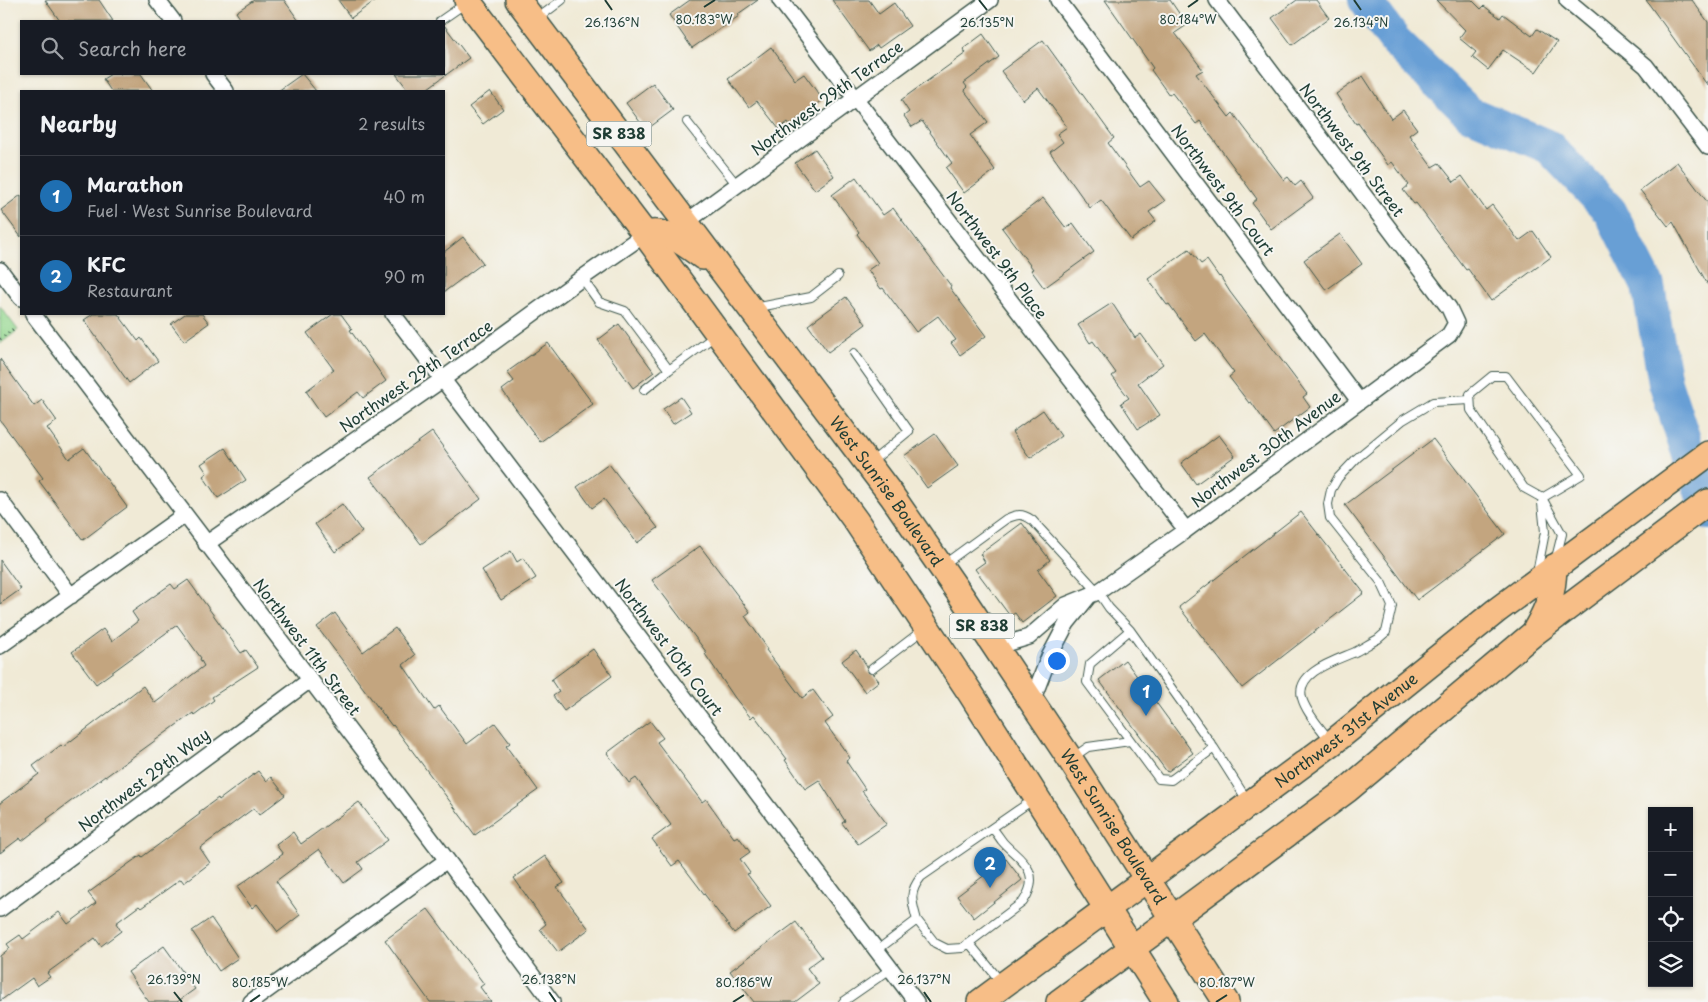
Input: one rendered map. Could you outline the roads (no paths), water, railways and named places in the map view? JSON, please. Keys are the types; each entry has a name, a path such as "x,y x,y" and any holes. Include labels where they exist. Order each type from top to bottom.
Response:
{"main road":[{"name":"West Sunrise Boulevard","path":"518,0 868,465 941,566 1070,759 1226,1002"},
{"name":"SR 838","path":"467,1 645,234 856,521 971,694 1166,1002"},
{"path":"618,200 654,220 671,224 685,223"},
{"path":"645,234 655,231 676,239 720,269"},
{"name":"Northwest 31st Avenue","path":"980,1002 1332,744 1496,611 1708,454"},
{"path":"1060,1002 1347,790 1534,633 1708,502"},
{"path":"1534,633 1548,608 1554,587 1554,567"}],"street":[{"path":"157,0 172,20"},
{"name":"Northwest 9th Place","path":"780,0 1186,530"},
{"name":"Northwest 29th Terrace","path":"685,223 990,0"},
{"name":"Northwest 9th Court","path":"1058,0 1359,401"},
{"name":"Northwest 9th Street","path":"1217,0 1449,308 1456,323"},
{"path":"1567,0 1646,66 1708,148"},
{"path":"214,75 225,90"},
{"name":"Northwest 29th Terrace","path":"206,544 443,379 645,234"},
{"path":"0,270 20,297"},
{"name":"Northwest 11th Street","path":"34,315 184,516 447,860 498,932 552,1002"},
{"name":"Northwest 10th Court","path":"394,315 478,423 916,1002"},
{"name":"Northwest 30th Avenue","path":"996,647 1028,636 1066,605 1093,594 1186,530 1450,335 1456,323"},
{"path":"0,500 71,596"},
{"path":"0,646 184,516"},
{"name":"Northwest 30th Avenue","path":"1032,701 1049,657 1067,623 1093,594"},
{"name":"Northwest 29th Way","path":"0,909 310,680"},
{"path":"251,1002 447,860"}],"lane":[{"path":"534,21 562,0"},
{"path":"441,20 467,1"},
{"path":"688,122 737,185"},
{"path":"750,308 811,297 838,276"},
{"path":"582,278 599,302 626,312 668,370"},
{"path":"644,390 718,333"},
{"path":"854,353 909,431 868,465"},
{"path":"1542,498 1581,475 1506,376 1492,376 1470,394 1471,410 1524,488 1542,498 1562,534 1554,567"},
{"path":"1332,744 1302,700 1301,689 1317,668 1355,652 1378,639 1386,632 1392,606 1381,582 1330,518 1328,504 1331,490 1338,478 1357,458 1403,420 1432,402 1470,400"},
{"path":"1535,582 1545,532 1542,498"},
{"path":"941,566 1006,519 1025,514 1093,594 1130,630 1214,748 1250,804"},
{"path":"872,669 927,628"},
{"path":"1130,630 1090,664 1087,682 1159,779 1171,780 1214,748"},
{"path":"1070,759 1088,747 1130,741"},
{"path":"992,828 1029,871 1031,882 1028,894 1023,902 970,944 962,948 947,949 935,943 918,920 912,900 914,886 920,877 1036,798"},
{"path":"876,950 918,920"},
{"path":"970,944 1003,986"},
{"path":"845,1001 892,968"}],"waterway":[{"path":"1365,0 1395,41 1469,113 1549,147 1610,211 1648,286 1665,382 1708,513"}],"place":[{"name":"Marathon","path":"1146,716"},
{"name":"KFC","path":"990,888"}]}
